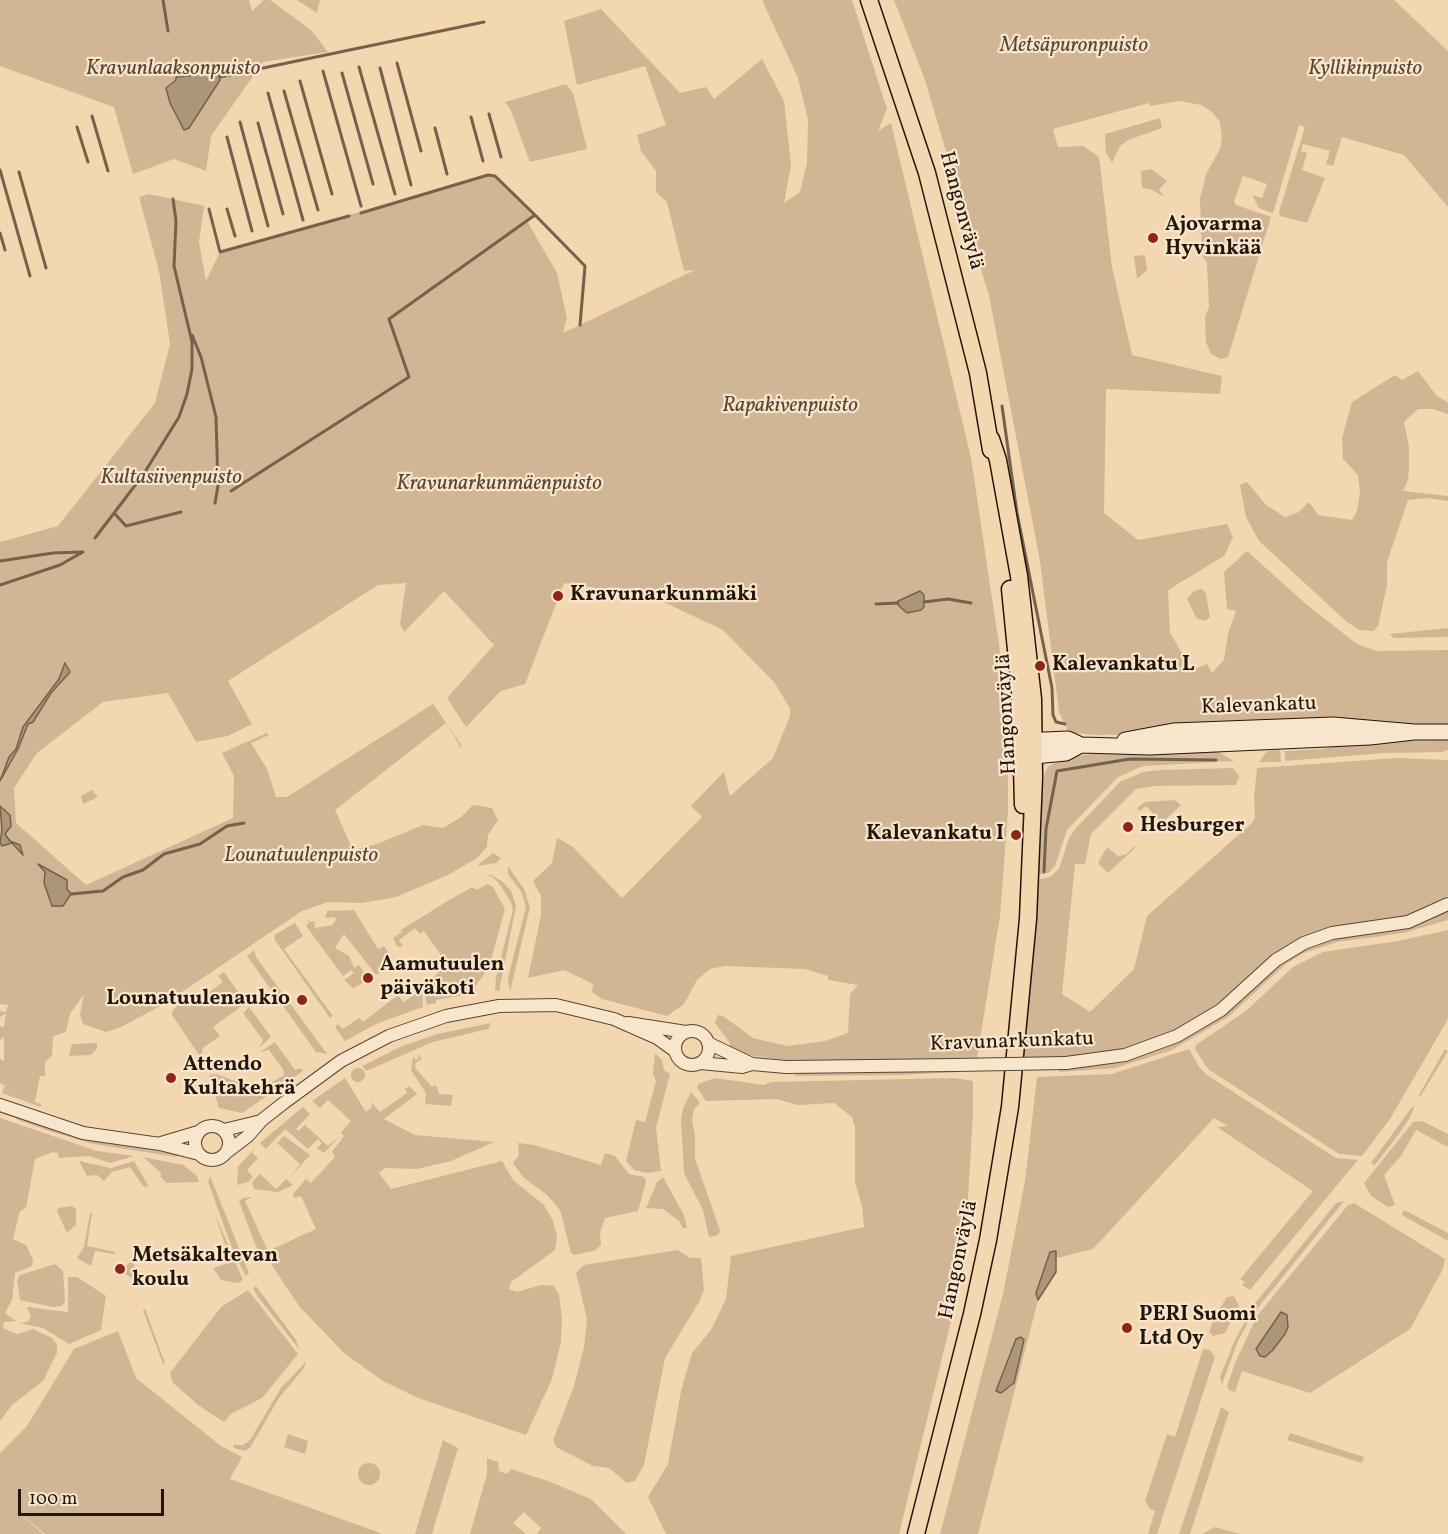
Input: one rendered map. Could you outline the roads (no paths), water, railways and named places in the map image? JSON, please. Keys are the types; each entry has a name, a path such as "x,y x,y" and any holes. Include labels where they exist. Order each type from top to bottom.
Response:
{"highway":[{"name":"Hangonväylä","path":"869,0 927,173 978,373 991,439 1028,748 1021,990 1006,1137 972,1314 916,1534"}],"main road":[{"name":"Kalevankatu","path":"1028,748 1068,740 1081,745 1150,747 1446,732"}],"street":[{"name":"Kravunarkunkatu","path":"701,1063 805,1067 1066,1064 1125,1055 1177,1036 1221,1010 1276,960 1304,943 1332,933 1408,922 1448,904"},
{"path":"0,1105 83,1133 160,1144 199,1154 212,1160 221,1158 248,1136 262,1120 347,1058 390,1036 446,1016 499,1006 556,1005 592,1012 624,1023 657,1038 675,1051 678,1058 686,1064 701,1063 708,1054 708,1043 699,1032 672,1032 634,1022 624,1023"},
{"path":"675,1051 677,1039 686,1032"},
{"name":"Kravunarkunkatu","path":"708,1043 752,1064"},
{"path":"224,1130 262,1120"},
{"path":"160,1144 214,1125 224,1130 230,1140 227,1152"},
{"path":"198,1132 195,1143 199,1154"}],"waterway":[{"path":"163,0 168,31"},
{"path":"220,77 484,22"},
{"path":"397,63 421,151"},
{"path":"359,67 395,194"},
{"path":"380,68 411,185"},
{"path":"323,71 361,206"},
{"path":"342,73 373,184"},
{"path":"300,81 332,194"},
{"path":"284,91 318,210"},
{"path":"268,93 303,220"},
{"path":"489,114 501,157"},
{"path":"92,116 108,171"},
{"path":"471,117 483,161"},
{"path":"240,122 268,226"},
{"path":"258,123 283,214"},
{"path":"77,127 88,162"},
{"path":"435,128 447,174"},
{"path":"227,137 252,231"},
{"path":"0,170 30,276"},
{"path":"19,172 46,268"},
{"path":"361,213 488,175 495,176 535,215"},
{"path":"95,538 143,475 179,417 187,394 192,369 192,342 174,266 176,221 173,199"},
{"path":"209,209 220,252 349,216"},
{"path":"227,209 235,236"},
{"path":"231,491 409,377 389,319 535,215 585,266 580,325"},
{"path":"0,233 5,250"},
{"path":"192,335 201,357 216,417 218,486 215,503"},
{"path":"1002,406 1017,513 1052,688 1053,715 1056,722 1065,724"},
{"path":"115,514 126,526 181,512"},
{"path":"0,561 53,553 81,552"},
{"path":"0,585 60,565 83,552"},
{"path":"924,602 948,599 971,603"},
{"path":"876,604 898,603"},
{"path":"1044,872 1046,829 1057,771 1130,759 1216,760"},
{"path":"71,894 103,891 123,877 143,870 164,854 200,844 227,826 244,823"}],"place":[{"name":"Ajovarma Hyvinkää","path":"1153,238"},
{"name":"Kravunarkunmäki","path":"558,596"},
{"name":"Kalevankatu L","path":"1040,666"},
{"name":"Hesburger","path":"1128,827"},
{"name":"Kalevankatu I","path":"1016,835"},
{"name":"Aamutuulen päiväkoti","path":"368,978"},
{"name":"Lounatuulenaukio","path":"302,1000"},
{"name":"Attendo Kultakehrä","path":"171,1078"},
{"name":"Metsäkaltevan koulu","path":"120,1269"},
{"name":"PERI Suomi Ltd Oy","path":"1127,1328"}],"park label":[{"name":"Metsäpuronpuisto","path":"1074,47"},
{"name":"Kravunlaaksonpuisto","path":"173,70"},
{"name":"Kyllikinpuisto","path":"1365,70"},
{"name":"Rapakivenpuisto","path":"790,407"},
{"name":"Kultasiivenpuisto","path":"171,479"},
{"name":"Kravunarkunmäenpuisto","path":"499,485"},
{"name":"Lounatuulenpuisto","path":"301,857"}]}
